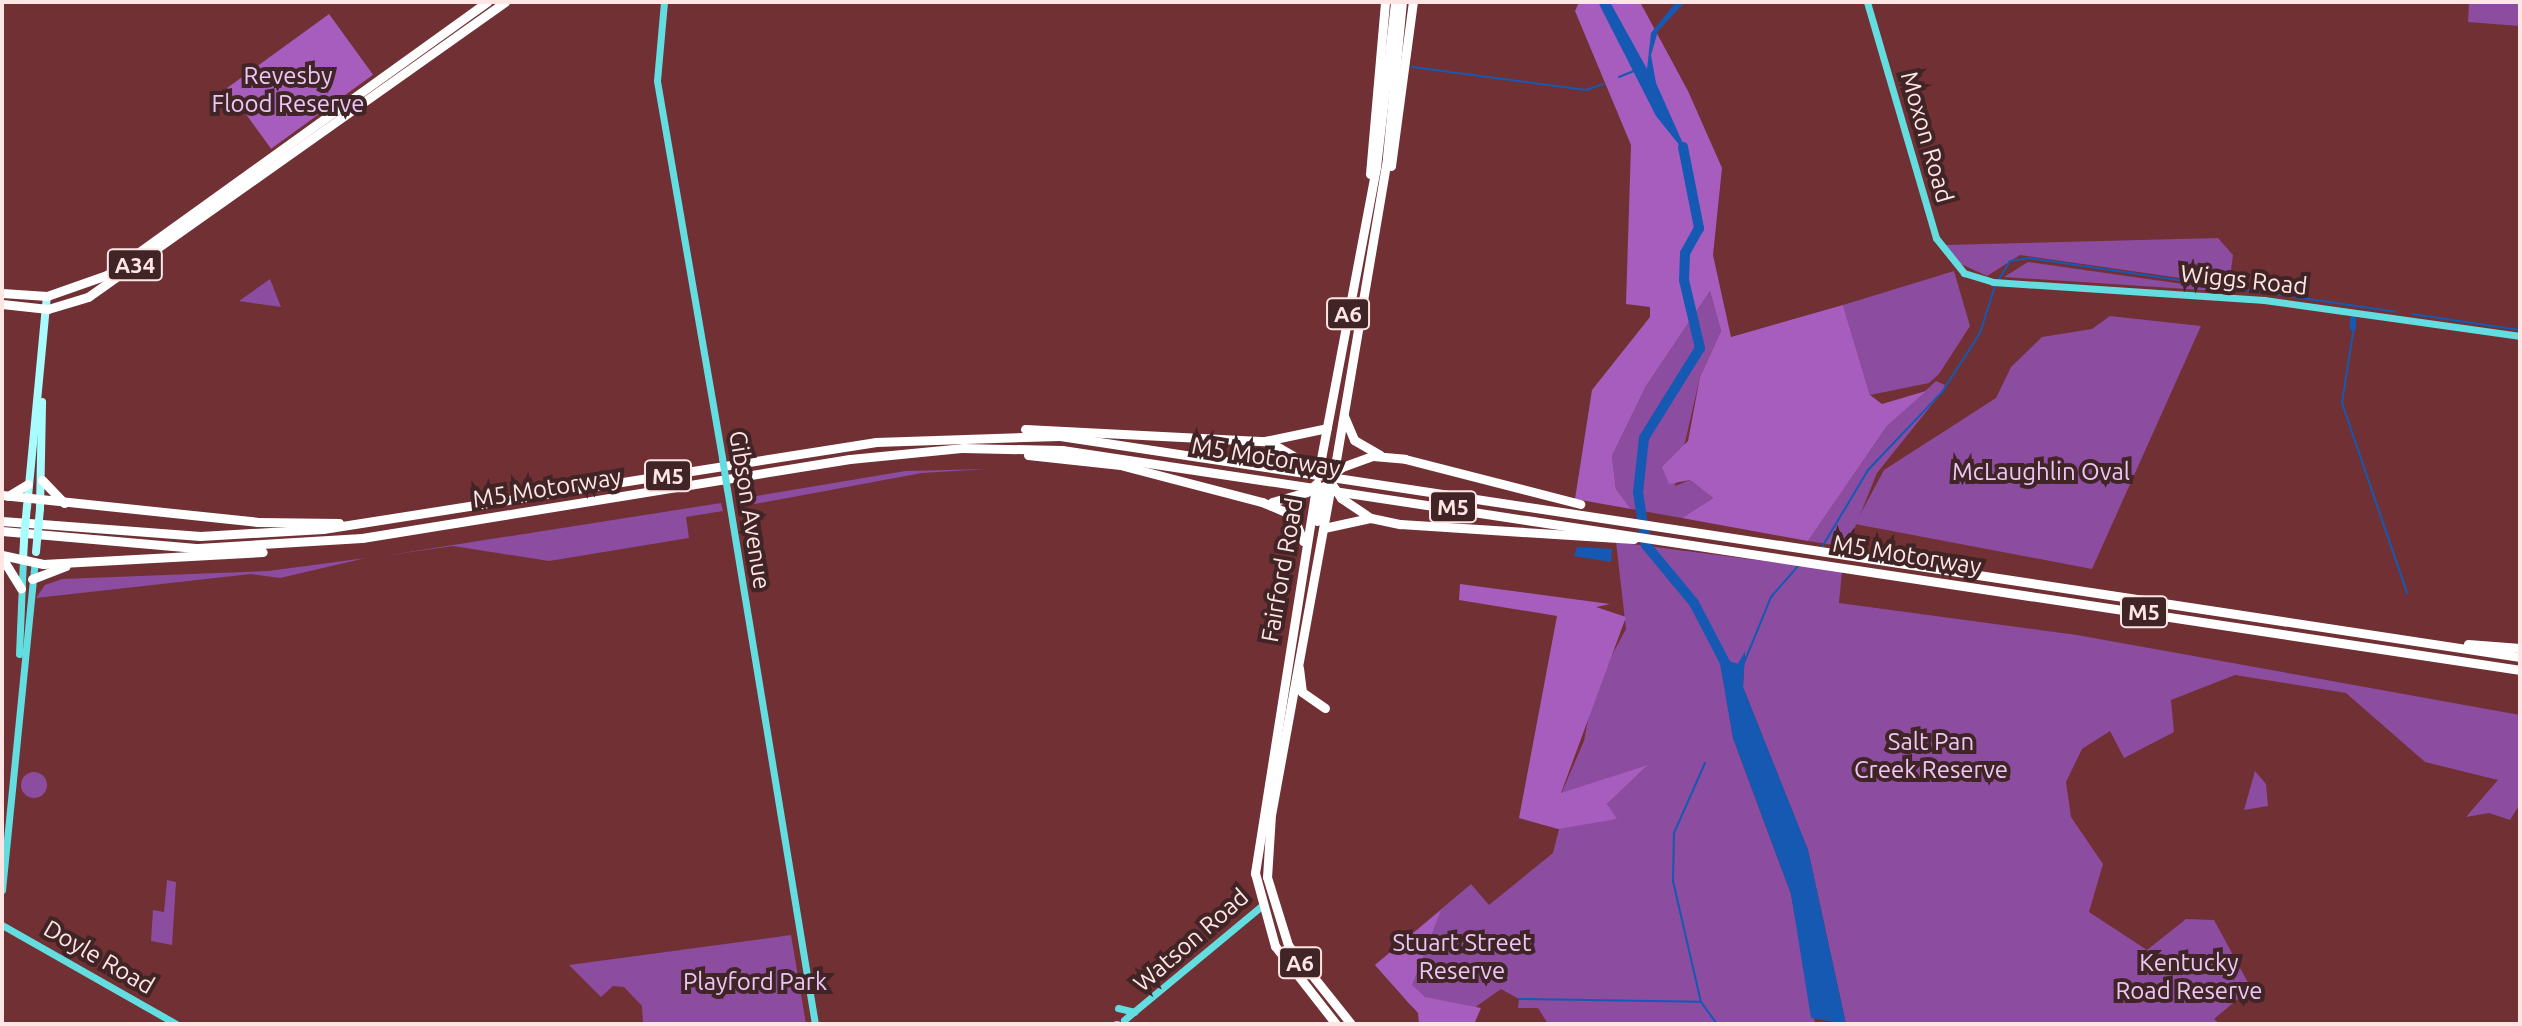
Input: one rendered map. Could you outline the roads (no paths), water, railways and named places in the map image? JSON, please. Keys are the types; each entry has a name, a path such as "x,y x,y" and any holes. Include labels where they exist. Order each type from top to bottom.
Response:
{"highway":[{"name":"A34","path":"2,293 47,296 107,275 487,2"},
{"name":"A34","path":"2,304 48,309 105,286 505,2"},
{"name":"A6","path":"1325,480 1344,413 1383,183 1388,2"},
{"path":"1370,202 1388,2"},
{"name":"A6","path":"1325,480 1327,427 1386,126 1402,2"},
{"name":"A6","path":"1383,183 1400,129 1413,2"},
{"name":"M5","path":"1344,413 1354,440 1383,456 1592,509"},
{"path":"954,435 1079,428 1265,441 1327,427"},
{"name":"M5 Motorway","path":"2,521 200,536 382,523 954,435 1129,442 1592,509 1863,557 2520,657"},
{"path":"1265,441 1307,462 1341,498 1371,518"},
{"name":"M5","path":"922,451 1120,465 1262,502 1296,518 1305,556"},
{"name":"M5 Motorway","path":"2,531 198,548 362,538 922,451 1127,455 1589,530 1725,547 2520,670"},
{"name":"M5","path":"1325,480 1383,456"},
{"path":"42,480 66,504"},
{"path":"1262,502 1325,480"},
{"path":"1285,672 1325,480"},
{"name":"Fairford Road","path":"1270,899 1268,833 1327,510 1325,480"},
{"name":"Fairford Road","path":"1260,907 1255,846 1305,556 1325,480"},
{"path":"5,496 28,484"},
{"path":"5,496 27,504 66,504 257,522 382,523"},
{"path":"1324,528 1371,518 1445,529 1589,530"},
{"path":"21,588 2,557 23,555 77,563 241,555 362,538"},
{"path":"32,579 77,563"},
{"path":"2397,639 2520,648"},
{"path":"2426,656 2520,677"},
{"path":"1298,661 1302,692 1325,708"},
{"name":"A6","path":"1270,899 1292,952 1351,1024"},
{"name":"Watson Road","path":"1260,907 1270,899"},
{"name":"A6","path":"1260,907 1281,956 1336,1024"}],"main road":[{"name":"Gibson Avenue","path":"664,2 658,89 815,1024"},
{"name":"Moxon Road","path":"1867,2 1936,238 1964,273"},
{"name":"Wiggs Road","path":"1964,273 1993,282 2264,300 2520,336"},
{"path":"19,676 28,484 41,392 47,296"},
{"path":"2,890 19,676 42,480 41,392"},
{"name":"Watson Road","path":"1122,1023 1260,907"},
{"name":"Doyle Road","path":"2,925 176,1024"},
{"path":"1118,1008 1138,1012"}],"water":[{"path":"1598,2 1610,2 1647,69 1651,33 1676,2 1685,2 1658,31 1651,55 1656,83 1689,157 1656,116"},
{"path":"1577,547 1612,549 1611,562 1574,556"},
{"path":"1745,651 1743,687 1808,850 1846,1024 1811,1018 1791,894 1733,738 1719,658 1738,664"}],"waterway":[{"path":"1412,67 1586,90 1603,84"},
{"path":"1619,77 1636,70"},
{"path":"1683,147 1699,228 1685,253 1684,280 1700,348 1644,438 1638,492 1646,545 1694,603 1733,678"},
{"path":"1998,281 2010,261 2028,258 2396,312"},
{"path":"1822,547 1868,470 1942,392 1980,333 1995,286"},
{"path":"2412,314 2520,330"},
{"path":"2353,319 2353,328"},
{"path":"2355,320 2342,403 2407,593"},
{"path":"1744,663 1771,597 1798,566"},
{"path":"1705,763 1674,833 1673,881 1701,1002 1717,1024"},
{"path":"1519,999 1700,1002"}],"park label":[{"name":"Revesby Flood Reserve","path":"288,90"},
{"name":"McLaughlin Oval","path":"2041,472"},
{"name":"Salt Pan Creek Reserve","path":"1931,756"},
{"name":"Stuart Street Reserve","path":"1462,957"},
{"name":"Kentucky Road Reserve","path":"2189,977"},
{"name":"Playford Park","path":"755,982"}]}
